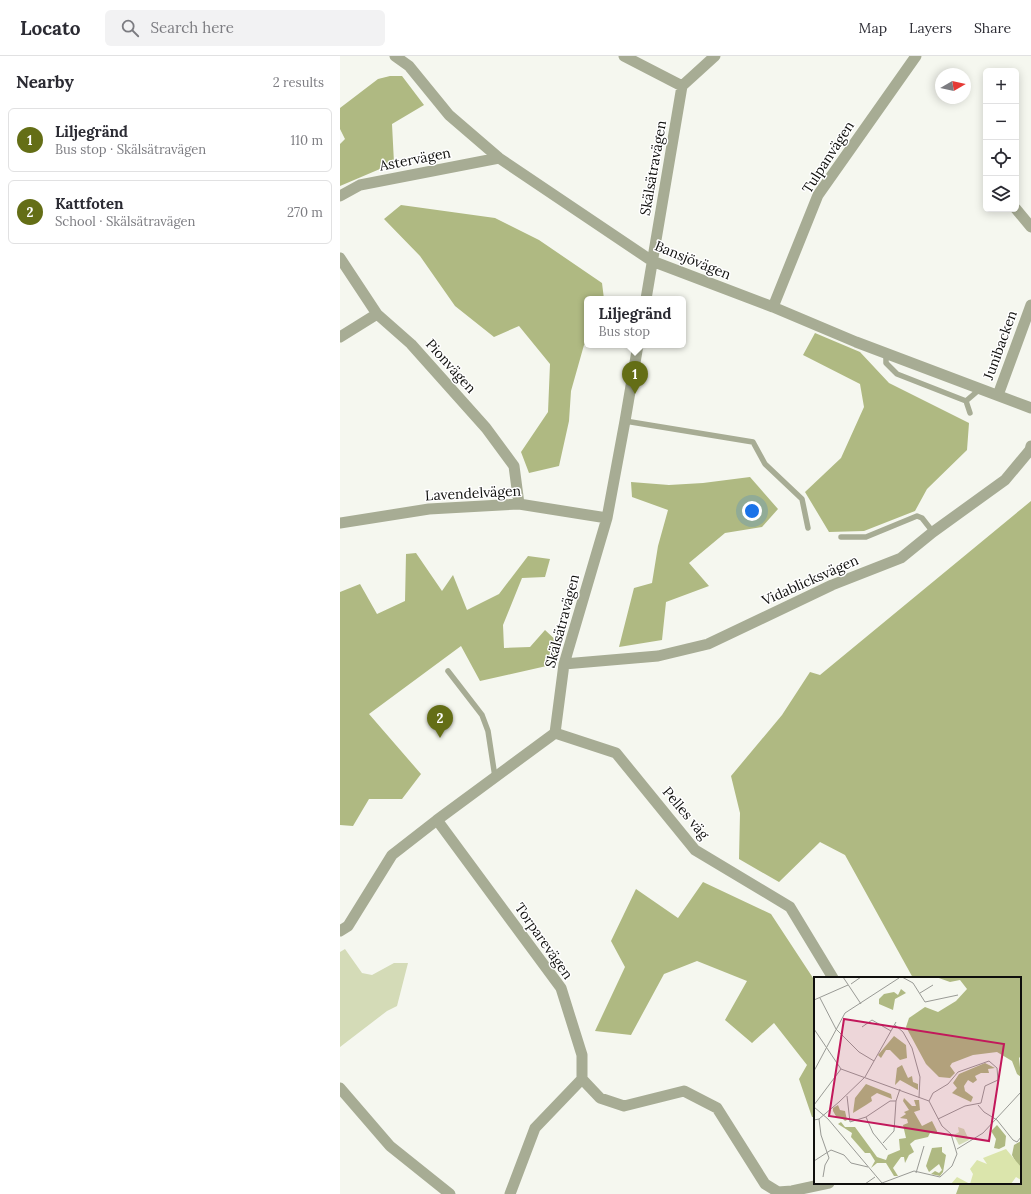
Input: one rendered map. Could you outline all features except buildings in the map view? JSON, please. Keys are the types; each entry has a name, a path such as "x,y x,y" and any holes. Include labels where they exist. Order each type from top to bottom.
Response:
{"street":[{"name":"Bansjövägen","path":"395,56 410,66 449,115 499,158 652,261 1031,408"},
{"path":"624,56 682,86 715,56"},
{"name":"Tulpanvägen","path":"773,307 818,196 916,56"},
{"name":"Skälsätravägen","path":"646,296 682,86"},
{"name":"Astervägen","path":"340,196 360,185 499,158"},
{"path":"1018,212 1031,227"},
{"name":"Pionvägen","path":"340,258 377,314 412,344 486,428 514,466 519,504"},
{"name":"Junibacken","path":"998,395 1031,305"},
{"path":"340,337 377,314"},
{"name":"Skälsätravägen","path":"555,733 564,664 607,518 637,348"},
{"name":"Vidablicksvägen","path":"564,664 658,656 708,644 832,585 901,558 933,532 1005,480 1030,450 1031,446"},
{"name":"Lavendelvägen","path":"340,523 429,509 519,504 607,518"},
{"path":"340,931 348,926 392,855 555,733"},
{"name":"Pelles väg","path":"555,733 616,752 695,850 790,907 832,977"},
{"name":"Torparevägen","path":"437,820 561,988 582,1055 582,1080"},
{"path":"510,1194 536,1128 582,1080 600,1098 624,1106 684,1091 717,1108 765,1184 778,1192 792,1191 824,1184"},
{"path":"340,1088 390,1146 450,1194"}],"lane":[{"path":"886,353 886,363 897,374 966,401"},
{"path":"966,401 981,388"},
{"path":"966,401 970,413"},
{"path":"625,420 753,442 766,464 802,499 808,528"},
{"path":"841,538 866,537 917,516 922,518 933,532"},
{"path":"448,671 482,715 488,731 495,777"}],"green space":[{"path":"390,76 402,76 424,105 392,124 394,163 340,186 340,144 345,139 340,129 340,108 378,79"},
{"path":"401,205 495,218 539,240 602,283 604,296 584,296 584,345 571,391 569,421 559,466 529,473 521,452 548,412 550,364 519,326 494,337 455,306 420,256 384,219"},
{"path":"815,333 860,352 889,383 969,423 967,450 927,489 915,511 864,531 829,532 805,492 841,458 864,407 860,384 803,355"},
{"path":"750,477 778,509 762,527 725,533 689,563 709,586 666,602 662,640 619,647 634,588 652,583 658,546 668,510 632,497 631,482 669,485 703,483"},
{"path":"1031,501 1031,1194 956,1194 960,1184 1021,1184 1021,977 912,977 845,855 820,842 779,882 739,859 740,813 731,776 782,715 810,672 820,675"},
{"path":"416,553 442,591 453,575 467,610 499,594 528,556 550,559 545,577 522,578 503,625 504,648 530,647 545,630 560,644 551,665 480,681 461,646 369,714 421,774 402,799 369,799 353,826 340,825 340,592 360,584 377,614 405,601 406,554"},
{"path":"703,882 771,914 814,979 814,1117 812,1117 799,1079 807,1065 774,1023 752,1043 725,1020 747,981 697,961 664,974 631,1035 595,1031 625,967 611,941 636,889 678,918"},
{"path":"345,949 362,973 372,975 394,963 408,963 397,1006 387,1011 340,1047 340,952"}],"place":[{"name":"Liljegränd","path":"635,394"},
{"name":"Kattfoten","path":"440,738"}]}
